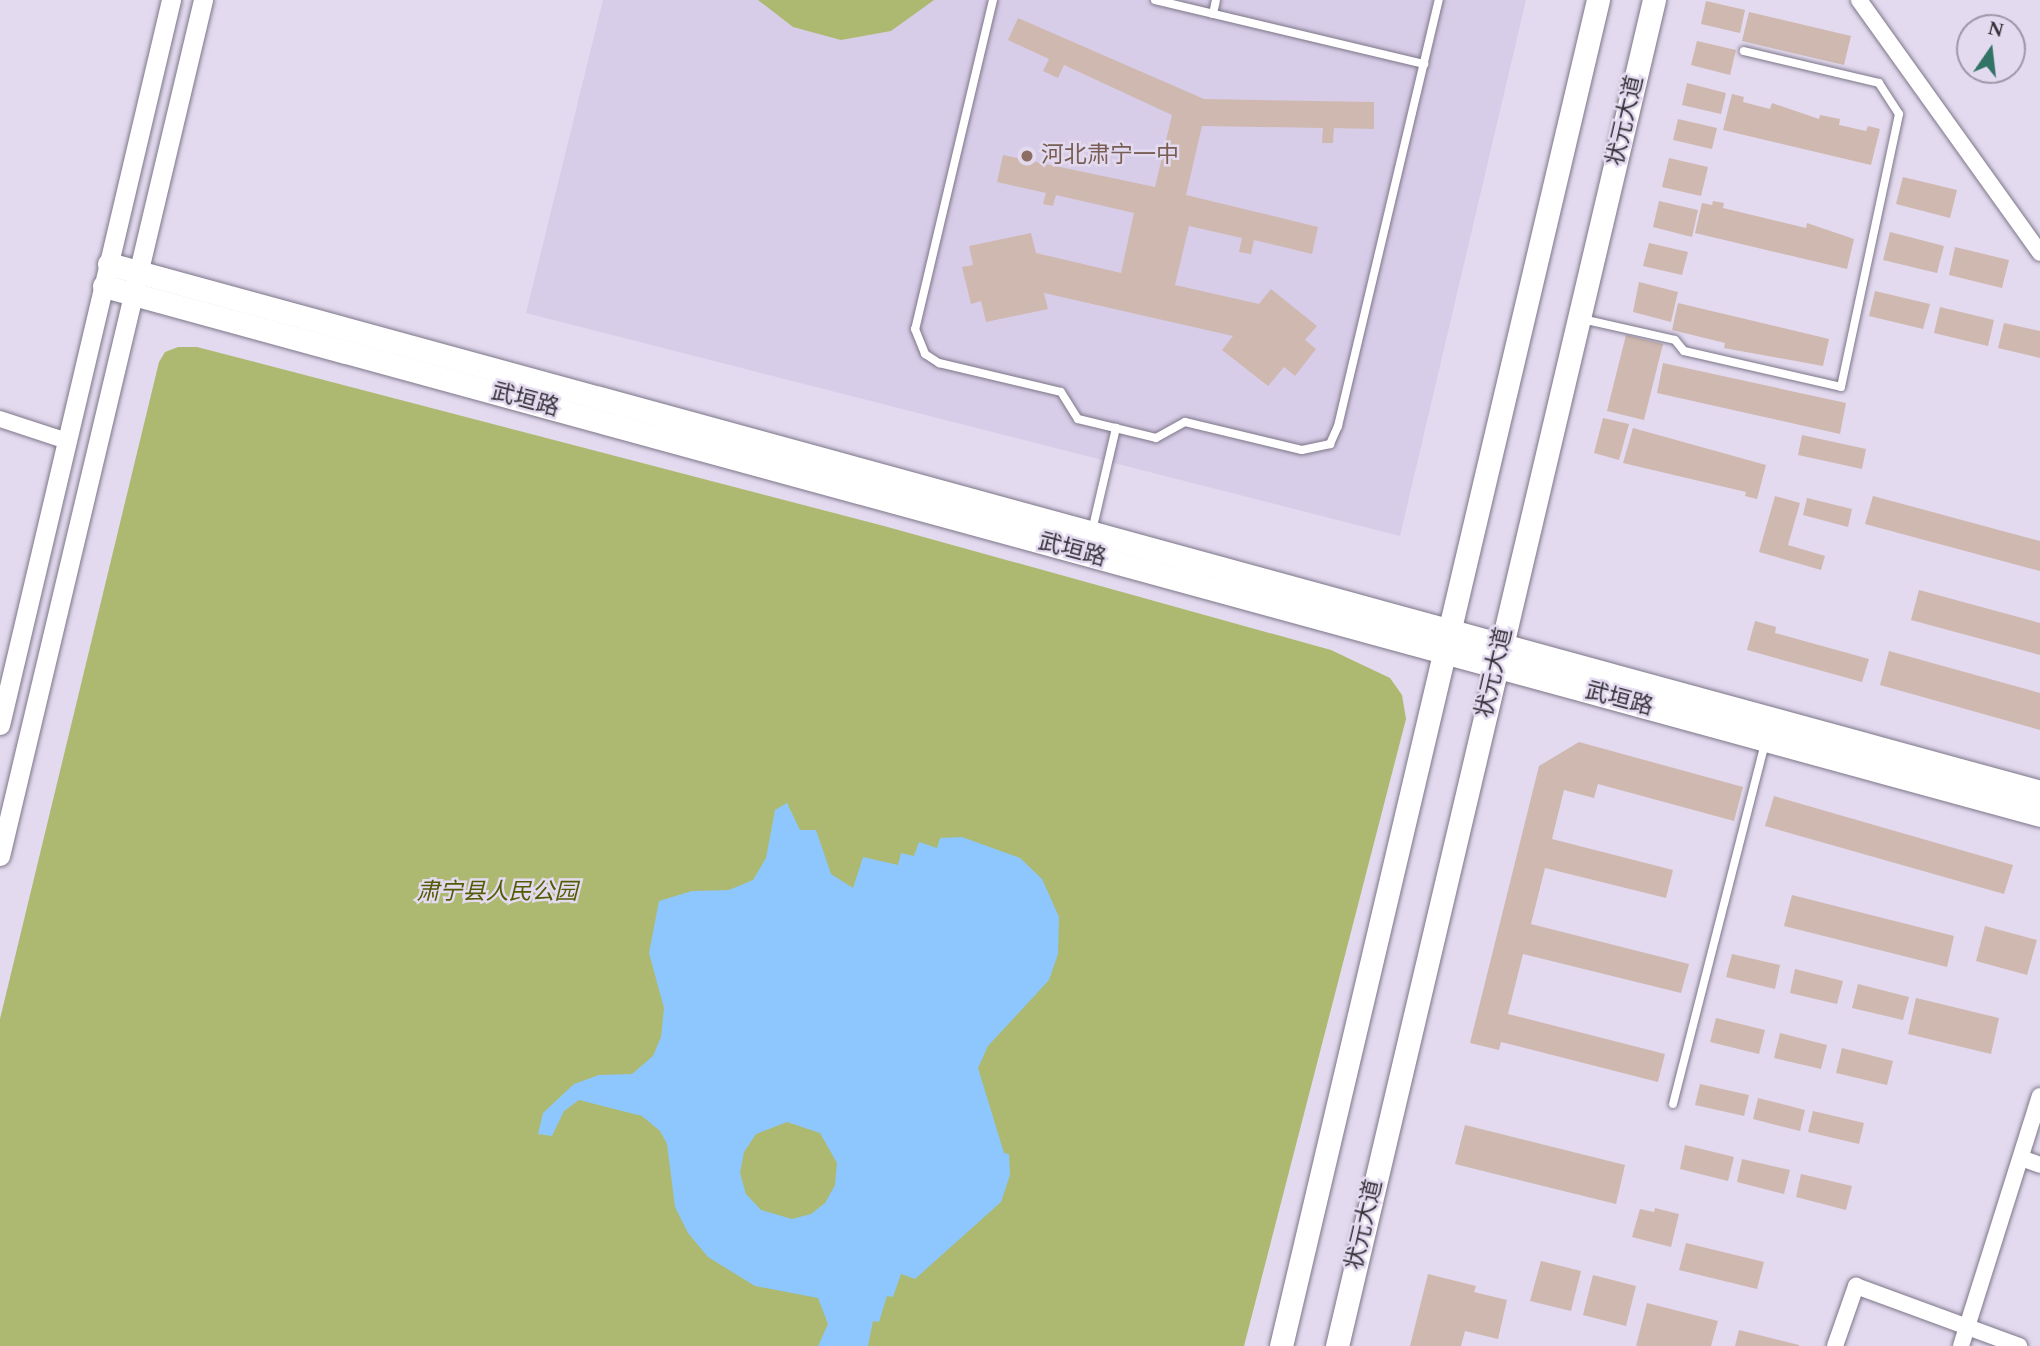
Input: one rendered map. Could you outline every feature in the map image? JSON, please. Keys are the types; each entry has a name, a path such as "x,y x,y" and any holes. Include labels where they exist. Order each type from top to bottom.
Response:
{"main road":[{"path":"1281,1346 1598,0"},
{"name":"状元大道","path":"1337,1346 1654,0"},
{"name":"武垣路","path":"106,275 1092,532 1447,641"},
{"name":"武垣路","path":"136,283 1447,641 1766,740 2040,815"},
{"name":"武垣路","path":"1499,656 2040,792"}],"street":[{"path":"0,725 171,0"},
{"path":"0,856 203,0"},
{"path":"1859,0 2040,253"},
{"path":"0,419 67,441"},
{"path":"1961,1346 2040,1096"},
{"path":"2021,1158 2040,1165"},
{"path":"1835,1346 1856,1286 2019,1346"}],"lane":[{"path":"993,0 915,329 919,345 939,363 1061,393 1078,419 1156,438 1185,422 1302,450 1330,444 1338,426 1439,0"},
{"path":"1155,0 1424,64"},
{"path":"1213,14 1216,0"},
{"path":"1579,318 1675,340 1684,351 1841,387 1899,114 1879,83 1744,51"},
{"path":"1092,532 1116,428"},
{"path":"1673,1104 1766,740"}],"shaded area":[{"name":"河北肃宁一中","path":"603,0 1526,0 1400,536 526,313"}],"green space":[{"path":"758,0 934,0 891,31 841,40 793,27"},
{"name":"肃宁县人民公园","path":"178,347 197,347 884,526 1331,650 1390,678 1402,695 1406,719 1244,1346 0,1346 0,1019 159,362 165,352"}],"water":[{"path":"787,803 800,830 816,830 831,874 853,888 863,857 898,865 901,853 914,856 919,842 937,848 940,838 962,837 1020,858 1042,879 1059,917 1058,954 1049,980 988,1046 978,1068 1004,1153 1009,1154 1010,1175 1001,1202 915,1279 901,1274 893,1297 887,1296 879,1322 873,1321 868,1346 818,1346 828,1324 818,1298 755,1286 708,1257 688,1233 675,1207 667,1144 660,1131 642,1116 579,1100 564,1111 552,1136 538,1134 543,1113 574,1084 599,1075 632,1074 653,1056 661,1037 664,1008 649,953 659,901 692,891 729,890 753,880 766,858 775,810","holes":["787,1122 820,1133 837,1163 835,1185 825,1203 811,1214 792,1219 761,1210 746,1194 740,1173 744,1152 756,1134"]}],"building":[{"path":"1706,1 1745,10 1740,33 1701,24"},
{"path":"1749,12 1851,36 1844,65 1742,41"},
{"path":"1018,18 1204,99 1374,102 1374,129 1334,128 1333,143 1322,143 1323,128 1202,126 1186,195 1318,227 1312,254 1254,240 1251,254 1239,252 1242,238 1189,226 1175,285 1259,304 1271,289 1317,326 1305,340 1316,349 1295,376 1284,367 1268,386 1222,350 1233,336 1044,293 1048,309 986,322 981,301 971,304 962,267 973,265 969,246 1031,233 1036,253 1121,273 1134,213 1056,195 1053,206 1043,204 1046,193 997,182 1003,155 1155,187 1172,115 1064,65 1058,78 1043,71 1049,59 1008,40"},
{"path":"1697,41 1736,50 1730,75 1691,65"},
{"path":"1687,83 1726,93 1721,114 1682,105"},
{"path":"1732,94 1744,97 1743,102 1770,109 1772,103 1819,119 1820,115 1840,119 1839,125 1866,131 1868,126 1880,129 1871,165 1723,130"},
{"path":"1678,119 1717,128 1712,149 1673,140"},
{"path":"1669,158 1708,167 1701,196 1662,187"},
{"path":"1903,177 1957,190 1950,218 1896,204"},
{"path":"1659,201 1698,210 1692,237 1653,227"},
{"path":"1713,201 1724,203 1723,208 1806,228 1807,223 1854,239 1847,269 1695,233 1702,203 1712,205"},
{"path":"1890,232 1944,246 1937,273 1883,260"},
{"path":"1649,243 1688,252 1682,275 1643,266"},
{"path":"1955,247 2009,260 2002,288 1949,275"},
{"path":"1639,282 1678,292 1671,322 1633,312"},
{"path":"1875,291 1930,304 1923,329 1869,316"},
{"path":"1678,303 1829,339 1823,366 1724,348 1725,343 1672,330"},
{"path":"1940,307 1994,320 1988,346 1934,333"},
{"path":"2004,323 2040,331 2040,358 1998,348"},
{"path":"1626,335 1663,344 1644,420 1607,411"},
{"path":"1663,363 1846,403 1840,434 1657,393"},
{"path":"1603,418 1629,424 1619,460 1594,453"},
{"path":"1633,428 1766,465 1757,499 1745,496 1746,492 1623,463"},
{"path":"1802,435 1866,449 1862,469 1798,455"},
{"path":"1775,496 1800,503 1788,545 1825,556 1821,570 1759,552"},
{"path":"1873,496 2040,541 2040,571 1865,524"},
{"path":"1807,498 1852,509 1848,527 1803,515"},
{"path":"1919,590 2040,623 2040,655 1911,620"},
{"path":"1755,621 1776,627 1775,633 1869,659 1862,682 1747,650"},
{"path":"1889,651 2040,693 2040,730 1880,685"},
{"path":"1579,742 1743,787 1734,821 1598,784 1594,798 1564,790 1552,839 1673,870 1666,898 1545,868 1531,924 1689,964 1681,993 1523,954 1508,1014 1665,1054 1658,1082 1501,1042 1499,1050 1470,1043 1539,766"},
{"path":"1774,796 2013,865 2004,894 1765,826"},
{"path":"1792,895 1954,936 1947,967 1784,926"},
{"path":"1985,926 2037,940 2027,975 1976,961"},
{"path":"1732,954 1780,965 1775,989 1726,977"},
{"path":"1795,969 1843,981 1837,1004 1790,993"},
{"path":"1858,984 1909,997 1903,1020 1852,1008"},
{"path":"1916,998 1999,1018 1991,1054 1908,1034"},
{"path":"1716,1018 1765,1030 1759,1054 1710,1042"},
{"path":"1780,1033 1827,1045 1821,1069 1774,1058"},
{"path":"1842,1048 1893,1061 1887,1085 1836,1073"},
{"path":"1700,1084 1749,1095 1744,1116 1695,1105"},
{"path":"1758,1098 1805,1110 1800,1131 1753,1119"},
{"path":"1813,1111 1864,1123 1859,1144 1808,1132"},
{"path":"1465,1125 1625,1165 1616,1204 1455,1164"},
{"path":"1685,1145 1734,1157 1728,1181 1680,1169"},
{"path":"1742,1159 1790,1170 1784,1194 1737,1182"},
{"path":"1801,1174 1852,1186 1846,1210 1796,1197"},
{"path":"1655,1208 1679,1214 1671,1247 1632,1237 1640,1209 1654,1212"},
{"path":"1686,1243 1764,1262 1757,1289 1679,1270"},
{"path":"1541,1261 1581,1271 1571,1311 1530,1301"},
{"path":"1428,1274 1476,1286 1474,1292 1507,1300 1498,1339 1465,1331 1461,1346 1410,1346"},
{"path":"1593,1275 1636,1286 1626,1326 1583,1315"},
{"path":"1647,1303 1718,1321 1711,1346 1636,1346"},
{"path":"1739,1330 1799,1345 1799,1346 1735,1346"}],"place":[{"name":"河北肃宁一中","path":"1027,156"}]}
